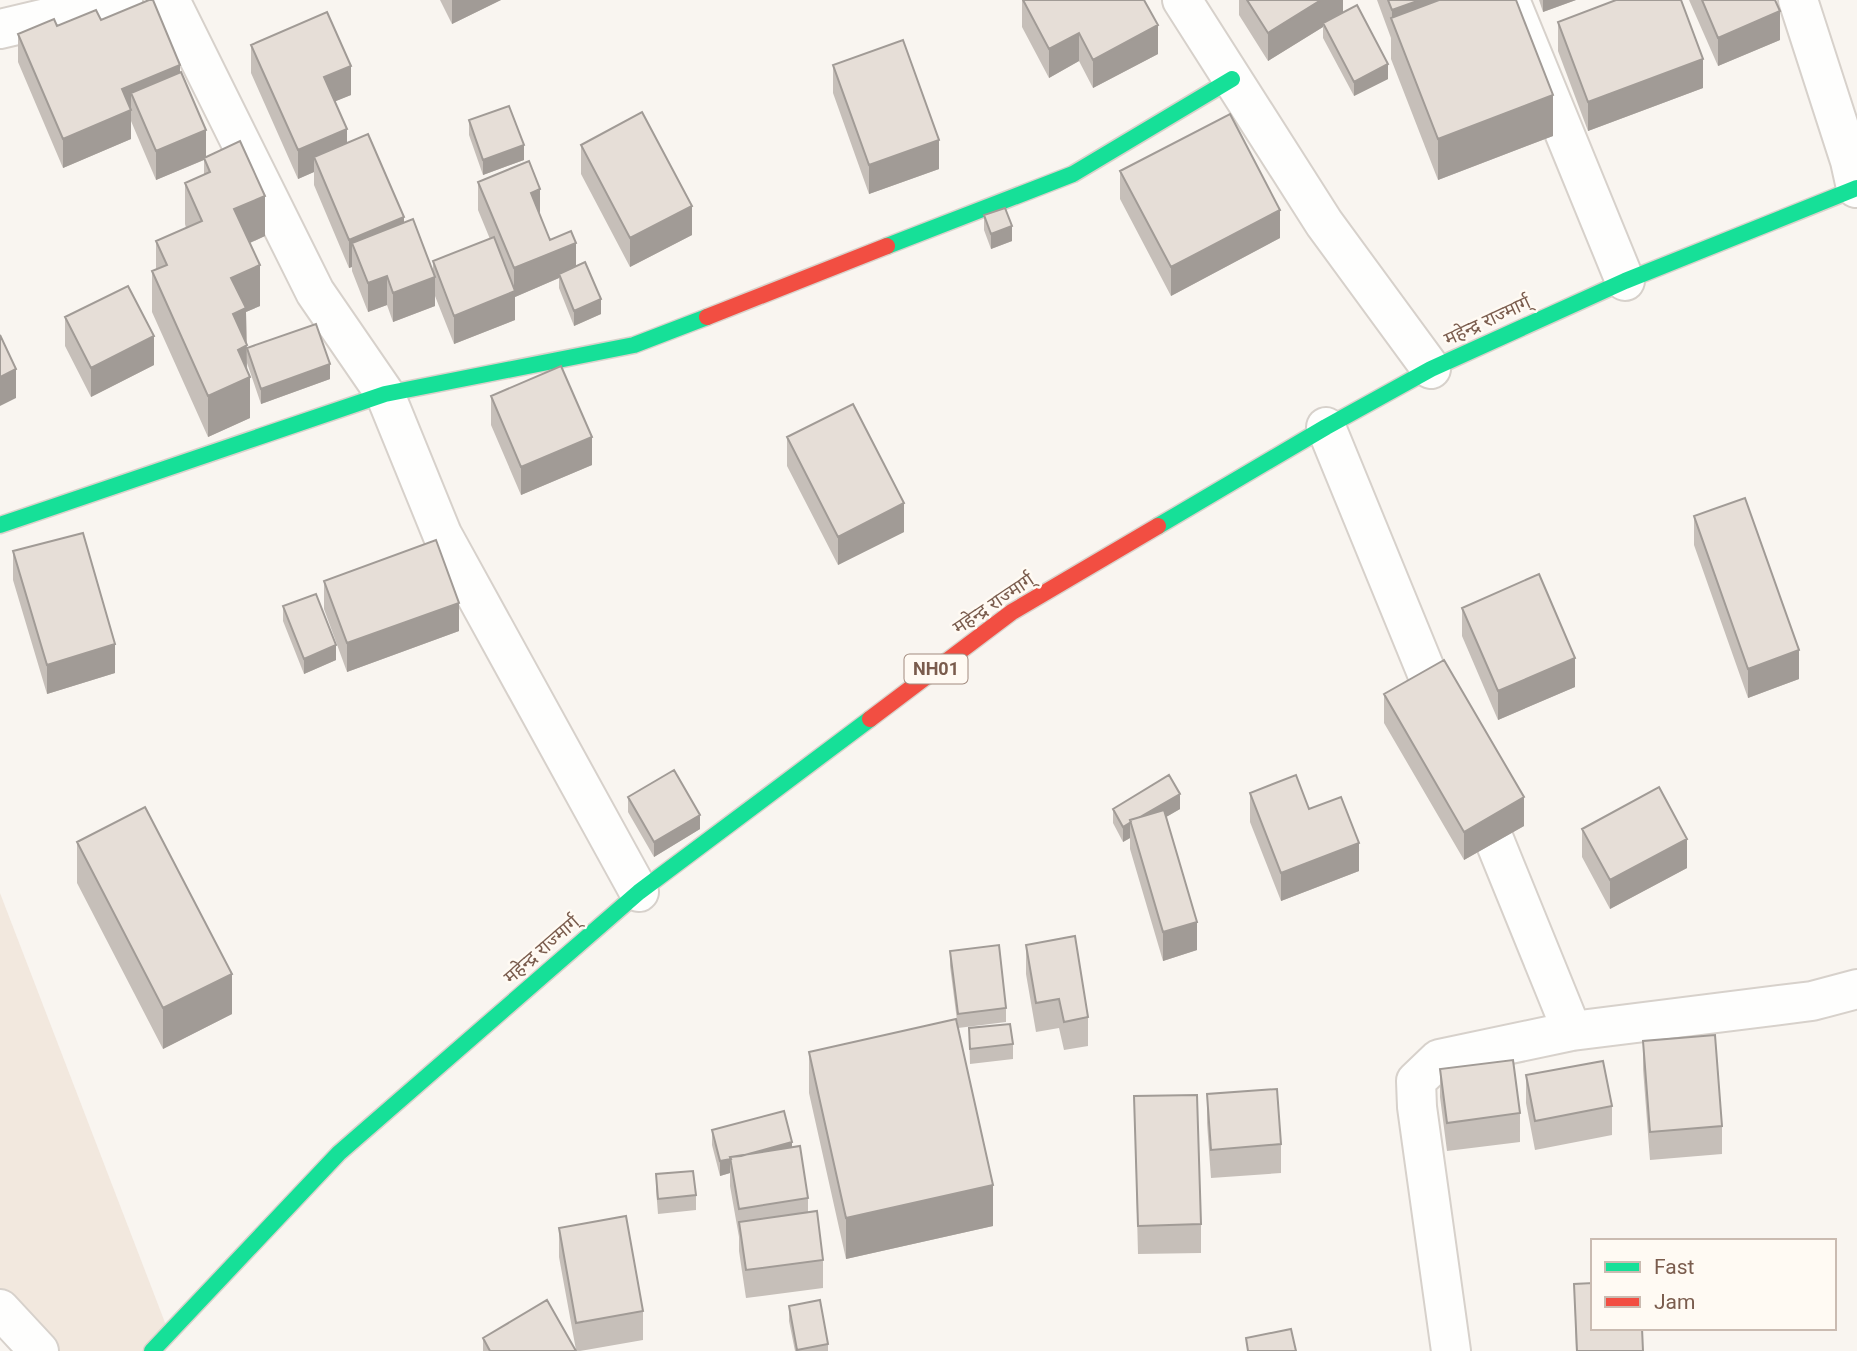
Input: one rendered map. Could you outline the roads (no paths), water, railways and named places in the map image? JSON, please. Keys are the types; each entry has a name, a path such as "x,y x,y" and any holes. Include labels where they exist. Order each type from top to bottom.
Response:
{"main road":[{"path":"0,525 385,394 634,345 1073,174 1232,79"},
{"name":"महेन्द्र राज्मार्ग्","path":"152,1351 339,1153 639,892 1012,612 1326,427 1431,369 1625,281 1856,188"}],"street":[{"path":"0,29 123,0"},
{"path":"170,0 315,292 385,394 442,534 639,892"},
{"path":"1182,0 1324,223 1431,369"},
{"path":"1510,0 1625,281"},
{"path":"1798,0 1850,161 1856,188"},
{"path":"1326,427 1572,1031"},
{"path":"1451,1351 1417,1107 1416,1081 1439,1059 1572,1031 1812,1000 1857,989"},
{"path":"0,1309 39,1351"}]}
